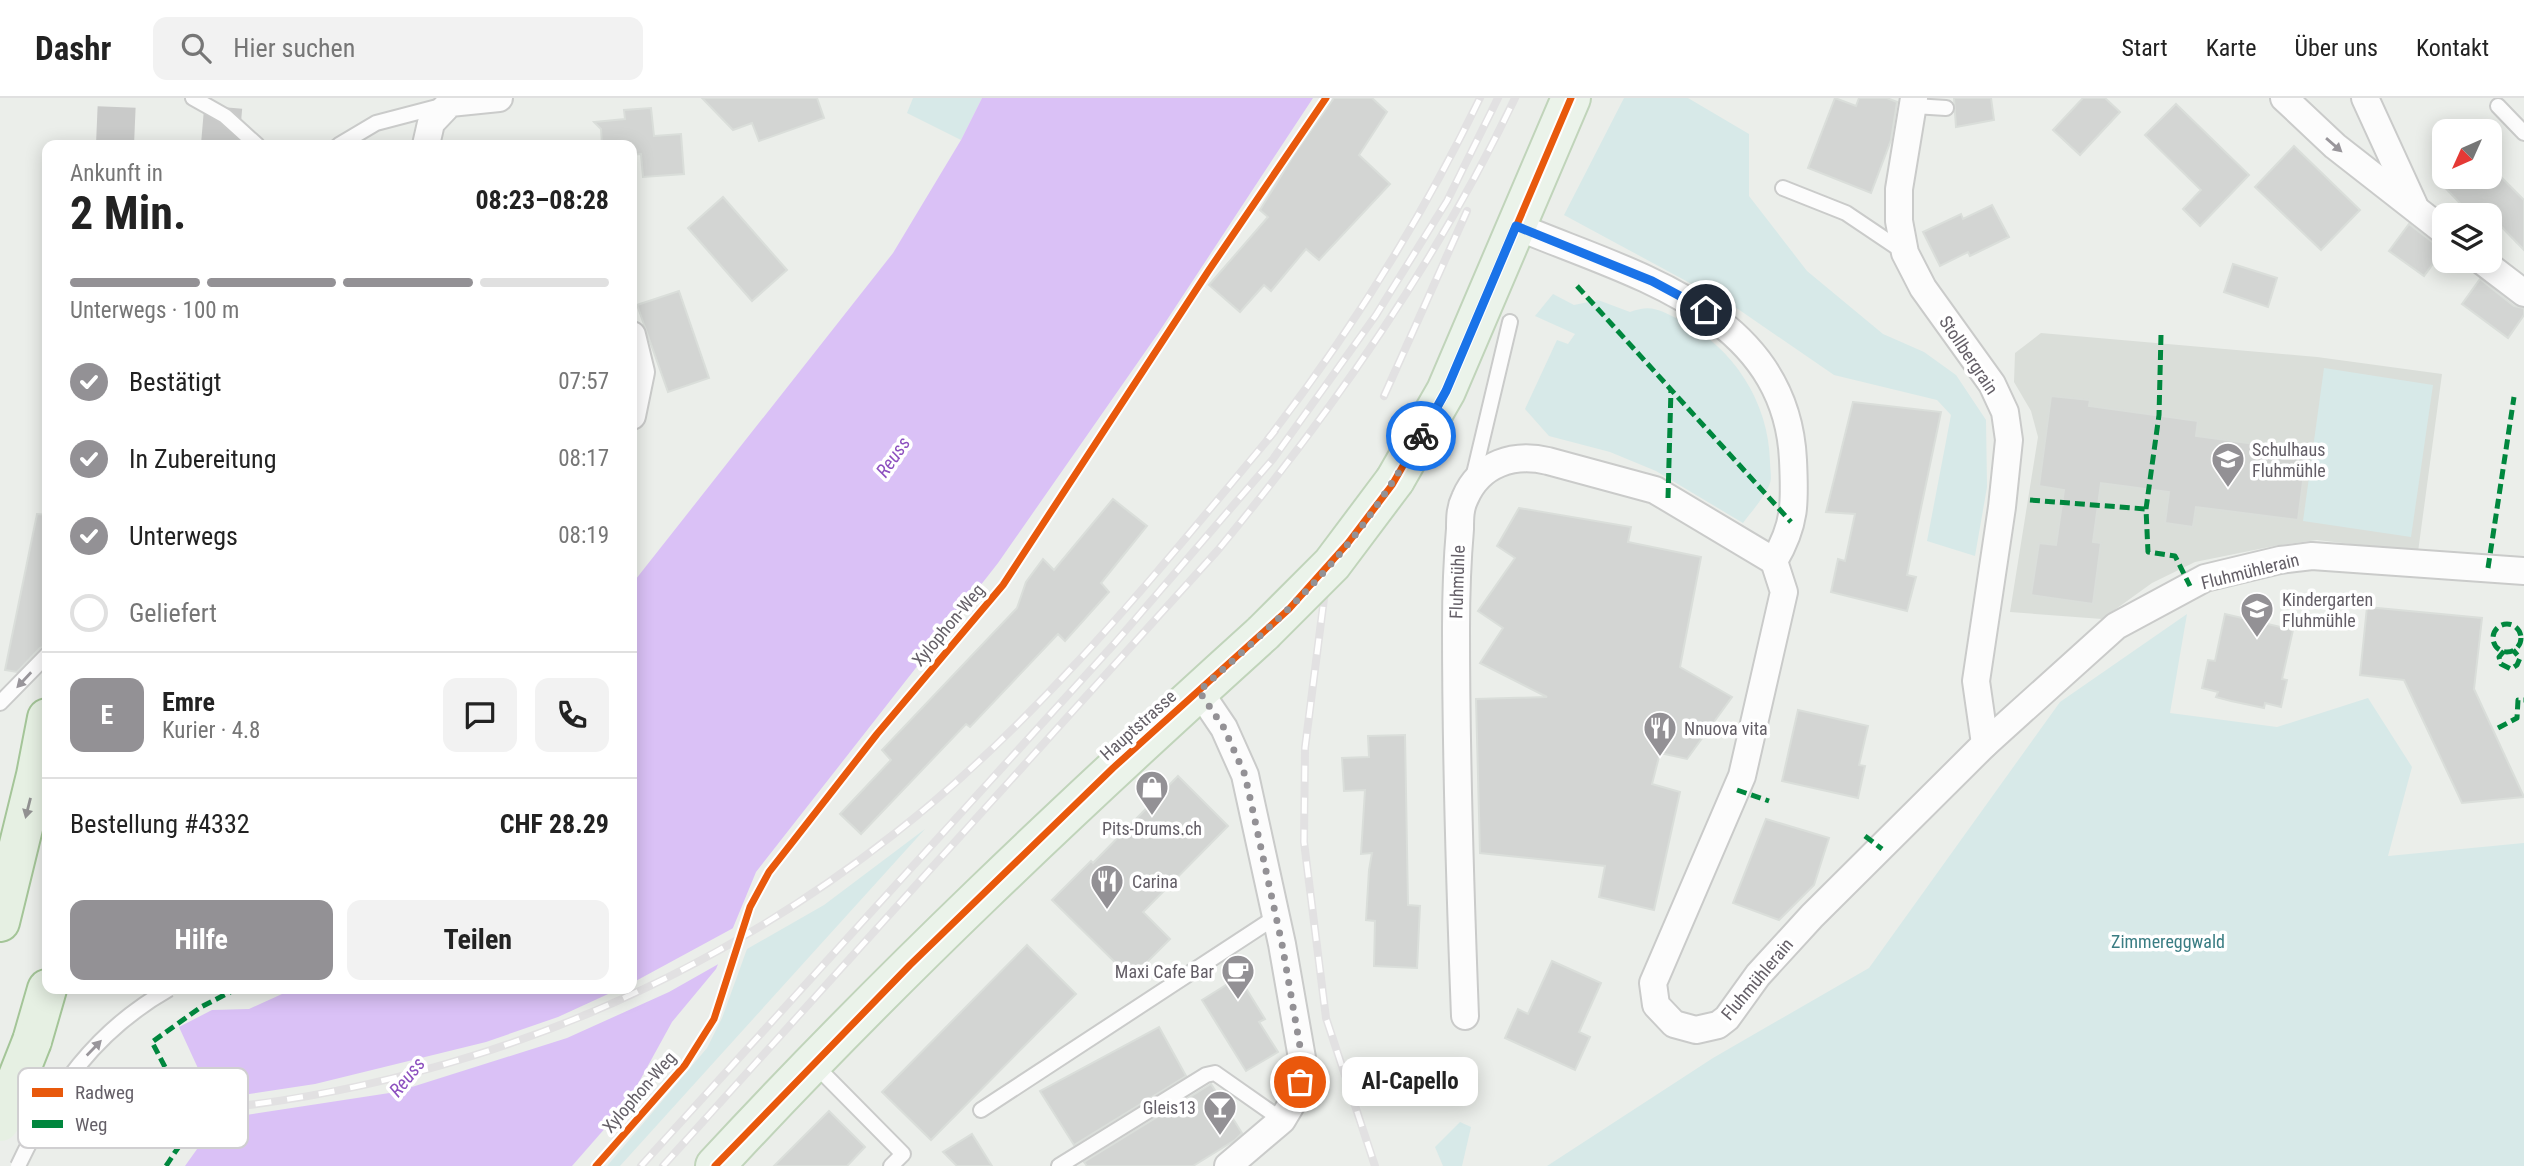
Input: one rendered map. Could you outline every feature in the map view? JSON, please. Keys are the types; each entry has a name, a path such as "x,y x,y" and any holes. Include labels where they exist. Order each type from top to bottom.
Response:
{"highway":[{"path":"0,922 42,744"},
{"path":"21,1068 46,994"},
{"path":"0,1122 18,1076"}],"main road":[{"name":"Hauptstrasse","path":"715,1166 813,1063 1070,808 1311,587 1349,543 1392,485 1446,391 1571,98"}],"street":[{"path":"427,140 431,123 448,101 499,98"},
{"path":"2284,98 2334,146 2432,222"},
{"path":"2365,98 2416,210"},
{"name":"Stollbergrain","path":"1914,102 1899,189 1899,222 1905,253 1923,288 1992,384 2005,412 2009,440 2002,507 1976,681 1985,744"},
{"path":"1471,486 1492,466 1506,460 1520,457 1548,461 1655,490 1774,561 1783,546 1794,514 1792,451 1784,413 1766,368 1706,310 1652,281 1509,242"},
{"path":"2498,273 2524,293"},
{"path":"637,354 642,372 637,394"},
{"name":"Fluhmühle","path":"1465,1016 1456,723 1456,570 1460,513 1471,486"},
{"name":"Fluhmühlerain","path":"1774,561 1784,592 1742,776 1653,983 1656,1004 1665,1016 1674,1024 1696,1030 1718,1025 1727,1018 1758,975 1812,916 1985,744 2116,626 2205,579 2280,560 2312,556 2524,571"},
{"path":"1199,691 1224,728 1245,775 1282,944 1302,1058 1300,1082 1294,1100 1282,1120 1228,1166"}],"lane":[{"path":"193,98 225,116 251,140"},
{"path":"347,140 376,123 448,101"},
{"path":"1914,102 1946,108"},
{"path":"2498,106 2524,133"},
{"path":"1783,188 1846,213 1905,253"},
{"path":"1471,486 1510,322"},
{"path":"0,703 42,660"},
{"path":"981,1110 1275,918"},
{"path":"75,1068 110,1032 163,994"},
{"path":"813,1063 903,1154 891,1166"},
{"path":"1059,1166 1206,1075 1215,1073 1282,1120"},
{"path":"19,1166 27,1148"}],"shaded area":[{"name":"Schulhaus Fluhmühle","path":"2041,333 2317,357 2442,374 2418,552 2317,540 2274,546 2195,562 2152,583 2102,619 2010,612 2038,437 2031,411 2014,382 2015,353"}],"green space":[{"path":"913,98 982,98 961,140 907,113"},
{"path":"1624,98 1688,98 1749,134 1749,196 1807,271 1883,334 1924,352 1956,375 1986,420 1987,487 1975,556 1927,541 1951,415 1937,400 1834,375 1738,309 1564,215"},
{"path":"1553,294 1574,305 1598,300 1630,312 1644,308 1661,311 1699,331 1732,361 1755,398 1763,418 1770,462 1771,478 1768,488 1743,523 1656,471 1610,452 1549,436 1525,409 1557,340 1568,344 1575,334 1535,316"},
{"path":"2324,368 2433,385 2411,537 2303,521"},
{"name":"Zimmereggwald","path":"2187,614 2170,713 2277,727 2368,698 2412,767 2388,856 2524,843 2524,1166 1547,1166 1713,1058 1869,968 2060,702"},
{"path":"925,829 620,1166 607,1166 707,1048 722,1018 747,949 824,905"},
{"path":"1460,1122 1471,1127 1462,1166 1443,1166 1435,1147"}],"water":[{"name":"Reuss","path":"982,98 1313,98 1159,332 998,563 756,872 716,969 672,1022 628,1102 572,1166 185,1166 198,1148 248,1148 248,1068 198,1068 179,1027 212,1010 249,1009 282,994 637,994 637,578 893,253 961,140"}],"pier":[{"path":"737,926 722,962 669,992 567,1038 396,1092 248,1115 248,1094 315,1084 486,1042 558,1017 608,994 637,994 637,980"}],"building":[{"path":"702,98 817,98 824,118 759,141 752,123 733,130"},
{"path":"1334,98 1372,98 1387,112 1359,155 1390,184 1319,260 1306,249 1271,291 1264,285 1240,312 1209,285 1268,217 1260,210 1295,153"},
{"path":"1835,98 1856,106 1859,98 1887,98 1897,102 1891,140 1871,193 1808,168"},
{"path":"1954,98 1991,98 1994,120 1956,127"},
{"path":"2083,98 2105,98 2120,112 2080,155 2053,130"},
{"path":"2176,104 2249,175 2200,226 2183,209 2201,190 2145,135"},
{"path":"651,108 654,136 681,134 684,174 643,177 641,154 637,154 637,140 602,140 601,129 594,122 625,119 624,110"},
{"path":"2294,146 2360,210 2321,250 2255,187"},
{"path":"2502,178 2524,200 2524,250 2502,227 2502,203 2460,203 2446,189 2502,189"},
{"path":"723,197 787,270 752,301 688,228"},
{"path":"1992,205 2009,237 1970,256 1968,252 1940,266 1923,232 1961,214 1963,219"},
{"path":"2409,224 2432,242 2432,265 2424,276 2389,251"},
{"path":"2233,264 2277,278 2268,307 2224,292"},
{"path":"2480,279 2514,306 2524,308 2524,315 2508,338 2462,304"},
{"path":"679,291 709,378 668,392 637,305"},
{"path":"2051,396 2090,400 2089,406 2198,421 2196,436 2307,451 2298,520 2196,507 2193,527 2165,523 2169,492 2101,483 2093,542 2101,543 2093,604 2031,595 2039,543 2056,545 2064,490 2039,486"},
{"path":"1853,402 1941,412 1907,575 1916,577 1907,611 1831,592 1838,559 1845,561 1855,514 1826,512"},
{"path":"1113,499 1147,526 1101,583 1109,592 1065,641 1058,634 970,727 966,724 861,834 840,814 891,760 882,750 1017,608 1026,582 1043,559 1054,570"},
{"path":"1519,508 1631,527 1628,542 1701,557 1680,667 1732,697 1687,759 1660,753 1652,784 1680,792 1654,910 1599,897 1605,866 1480,853 1476,699 1547,697 1480,663 1503,628 1478,611 1515,558 1497,546"},
{"path":"37,514 42,514 42,647 17,672 5,670"},
{"path":"2367,607 2482,618 2474,689 2524,797 2462,803 2404,680 2360,675"},
{"path":"2225,614 2293,630 2282,679 2287,680 2281,707 2265,703 2264,708 2231,701 2216,697 2218,692 2202,688 2208,660 2215,661"},
{"path":"1798,710 1868,726 1859,765 1865,766 1858,798 1782,781"},
{"path":"1405,735 1408,905 1420,906 1417,968 1374,966 1375,921 1366,920 1372,853 1361,854 1365,790 1344,791 1342,758 1369,757 1368,736"},
{"path":"1178,776 1228,826 1143,912 1170,939 1131,978 1052,900 1091,861 1093,863"},
{"path":"1766,819 1829,838 1814,885 1779,920 1733,903"},
{"path":"1027,945 1076,994 931,1140 882,1092"},
{"path":"1552,961 1601,983 1579,1032 1590,1037 1575,1070 1505,1038 1518,1009 1528,1014"},
{"path":"1239,977 1265,1019 1259,1022 1278,1052 1246,1071 1202,1000"},
{"path":"1159,1027 1186,1076 1074,1145 1040,1091"},
{"path":"1211,1084 1242,1133 1193,1166 1087,1166 1084,1162"},
{"path":"829,1111 865,1147 847,1166 774,1166"},
{"path":"972,1134 992,1166 957,1166 943,1152"}],"tunnel":[{"path":"115,140 117,98"},
{"path":"220,140 224,98"}],"railway":[{"path":"1268,439 1328,358 1383,274 1434,187 1480,98"},
{"path":"641,1166 1115,643 1273,459 1376,315 1447,201 1498,98"},
{"path":"663,1166 1218,550 1261,497 1342,389 1417,276 1485,159 1515,98"},
{"path":"1384,396 1467,211"},
{"path":"637,990 693,964 797,903 894,834 947,790 998,743 1095,643 1275,431"},
{"path":"1327,575 1305,748 1304,842 1326,1018 1375,1166"},
{"path":"248,1104 357,1086 473,1056 585,1015 629,994"},
{"path":"0,1111 18,1111"}],"marked path":[{"path":"1577,286 1791,522"},
{"path":"2161,335 2159,415 2146,509 2148,552 2175,556 2190,586"},
{"path":"1668,498 1671,389"},
{"path":"2488,568 2514,397"},
{"path":"2030,500 2146,509"},
{"path":"2507,624 2517,628 2521,638 2517,648 2507,652 2497,648 2493,638 2497,628 2507,624"},
{"path":"2504,651 2499,657 2501,664 2511,669 2517,665 2520,658 2513,650"},
{"path":"2498,728 2517,718 2518,700 2524,700"},
{"path":"1737,790 1769,801"},
{"path":"1865,836 1882,849"},
{"path":"165,1067 152,1042 201,1007 226,994"},
{"path":"166,1166 177,1148"}],"cycle path":[{"name":"Xylophon-Weg","path":"596,1166 685,1065 714,1019 750,907 769,872 877,734 1003,585 1209,270 1326,98"},
{"path":"715,1166 910,965 1113,768 1289,609 1348,543 1392,485 1446,391 1571,98"}],"way so far":[{"path":"1300,1082 1302,1058 1282,944 1245,775 1224,728 1199,691 1311,587 1332,564 1392,485 1421,436"}],"place":[{"name":"Schulhaus Fluhmühle","path":"2228,489"},
{"name":"Kindergarten Fluhmühle","path":"2257,639"},
{"name":"Nnuova vita","path":"1660,758"},
{"name":"Pits-Drums.ch","path":"1152,817"},
{"name":"Carina","path":"1107,911"},
{"name":"Maxi Cafe Bar","path":"1238,1001"},
{"name":"Al-Capello","path":"1300,1082"},
{"name":"Gleis13","path":"1220,1137"}],"route":[{"path":"1421,436 1446,391 1516,226 1652,281 1706,310"}]}
